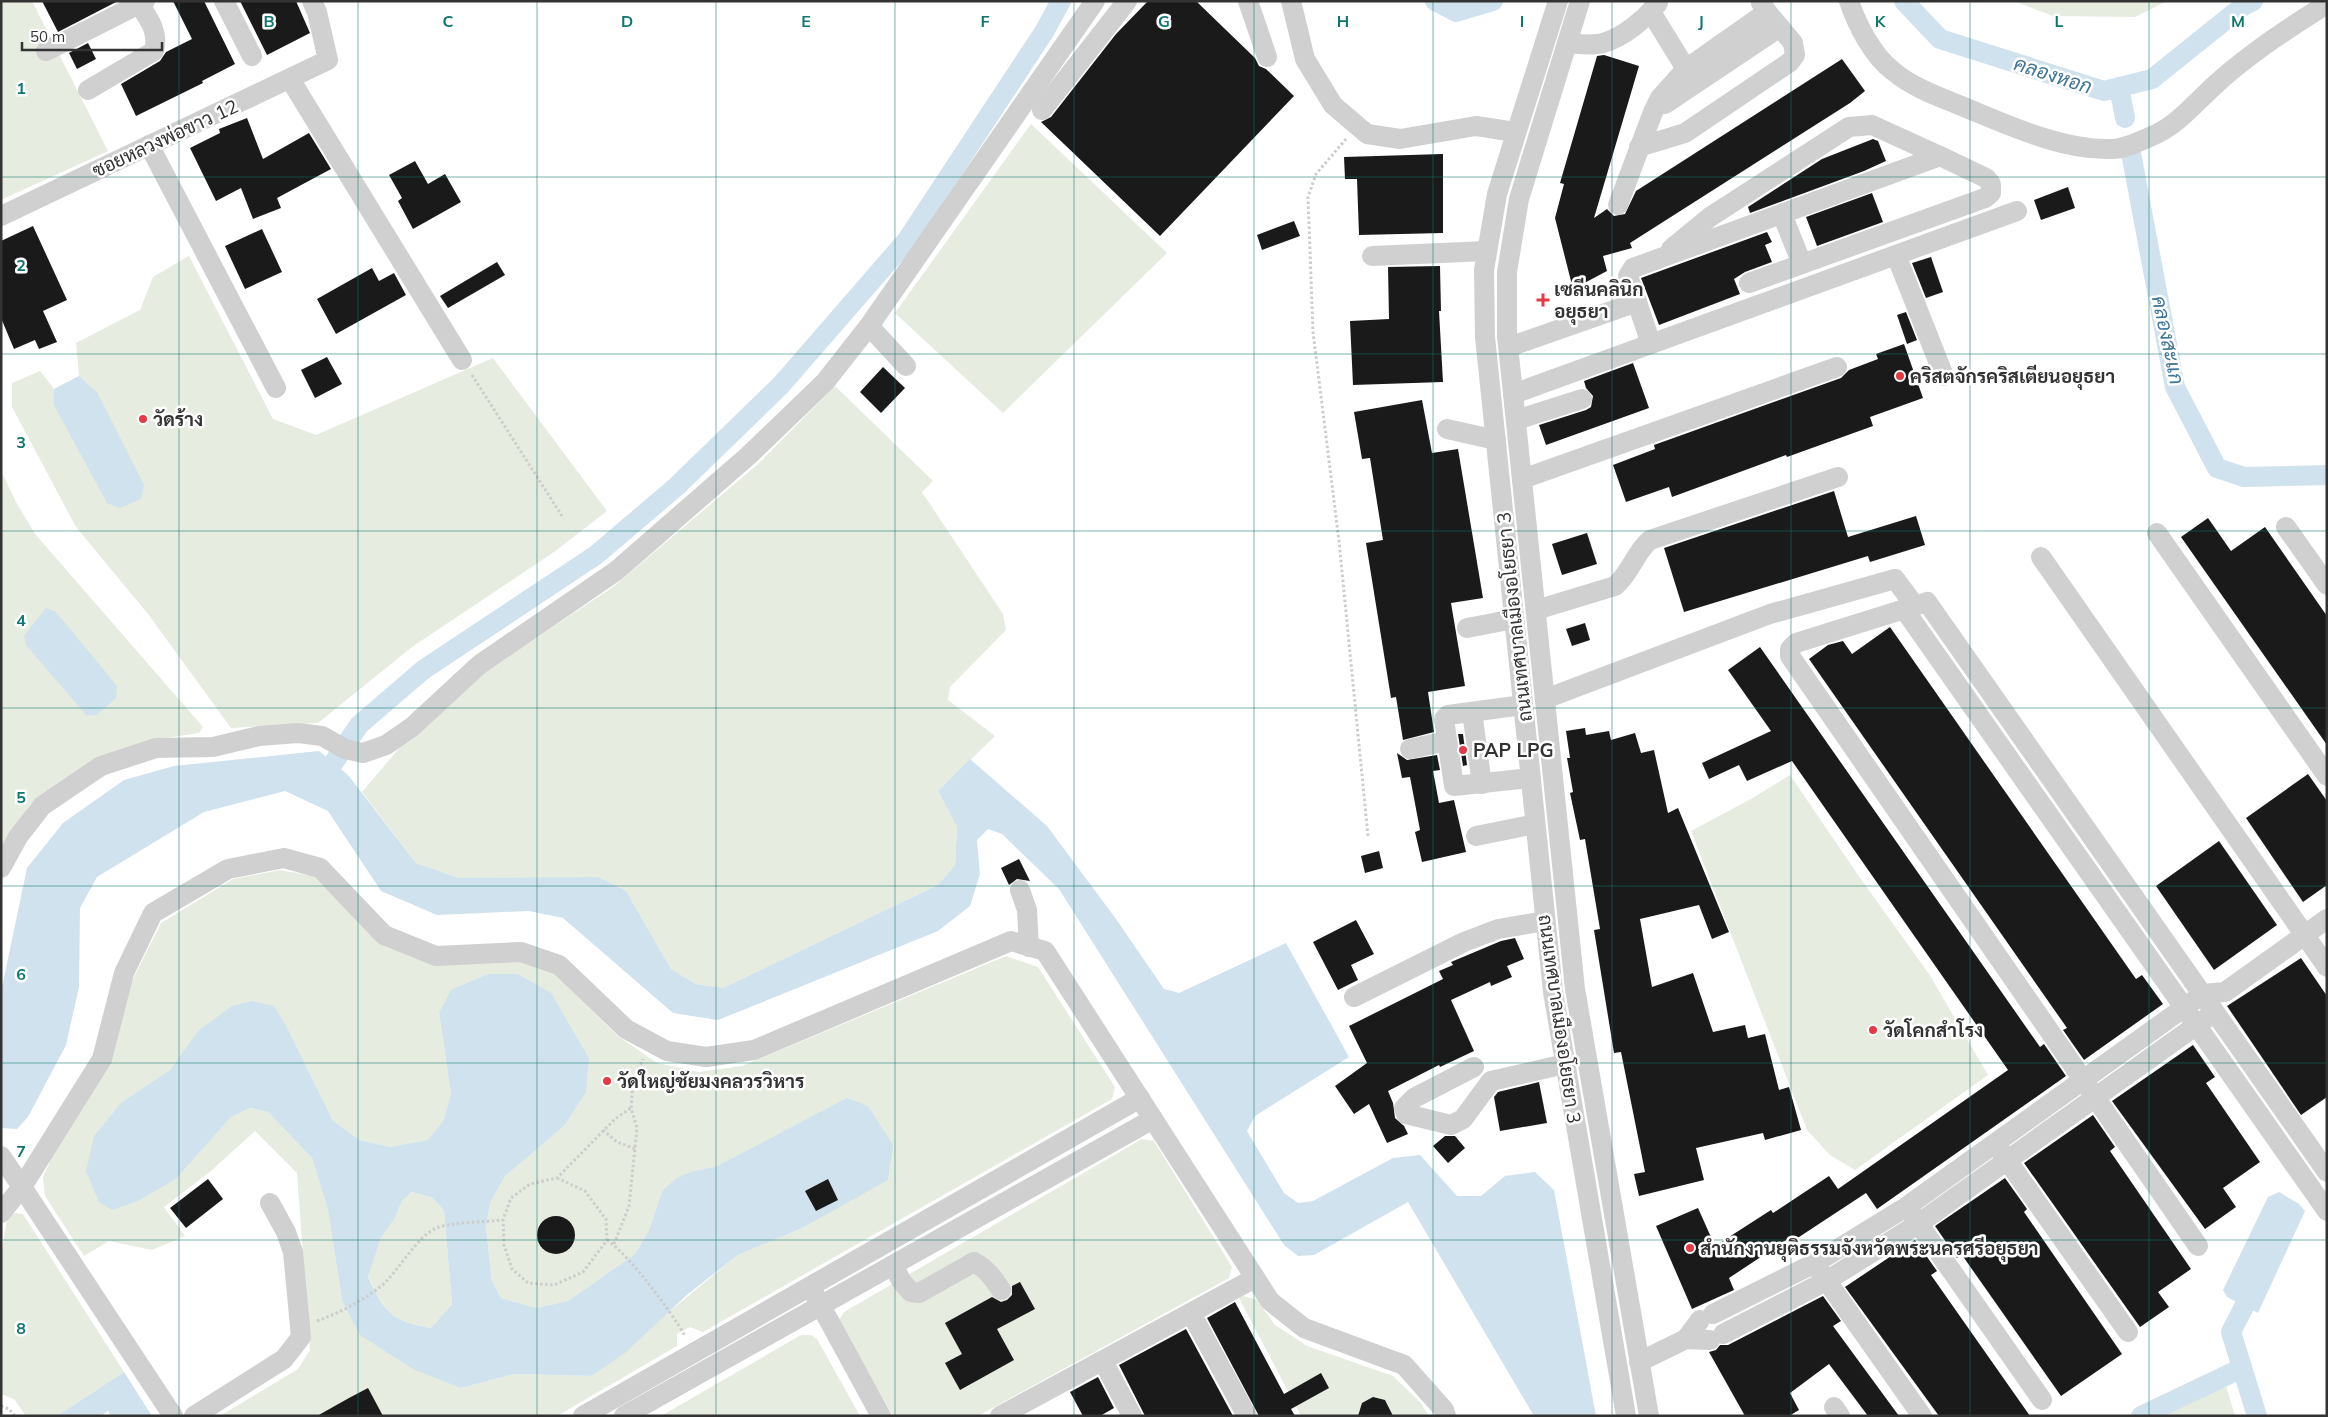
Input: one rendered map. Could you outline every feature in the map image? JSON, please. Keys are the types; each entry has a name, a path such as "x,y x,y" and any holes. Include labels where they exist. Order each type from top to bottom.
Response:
{"street":[{"path":"224,1 252,56"},
{"name":"ซอยหลวงพ่อขาว 12","path":"1,216 328,60 321,26 312,1"},
{"path":"1,868 18,837 42,806 101,766 156,748 212,747 259,736 298,733 322,736 345,749 364,753 386,745 412,727 479,665 616,571 748,456 818,388 868,326 1095,1"},
{"path":"1042,110 1128,1"},
{"path":"1248,1 1267,57"},
{"path":"1291,1 1305,59 1333,105 1356,127 1367,134 1400,139 1476,126 1515,132"},
{"name":"ถนนเทศบาลเมืองอโยธยา 3","path":"1558,1 1515,132 1497,194 1484,270 1485,337 1553,992 1626,1416"},
{"name":"ถนนเทศบาลเมืองอโยธยา 3","path":"1580,1 1519,199 1507,272 1509,347 1575,988 1649,1416"},
{"path":"1849,1 1866,39 1892,71 1926,91 2027,133 2076,145 2114,150 2154,136 2189,112 2216,84 2250,55 2290,26 2327,4"},
{"path":"46,51 142,3 154,28 157,42 154,51 88,90"},
{"path":"1569,37 1603,43 1627,31 1655,7 1686,69"},
{"path":"1618,205 1639,147 1660,98 1686,69 1769,14"},
{"path":"1653,112 1769,14"},
{"path":"1639,147 1685,133 1790,62 1795,55 1793,43 1769,14"},
{"path":"290,79 462,360"},
{"path":"1660,259 1710,217 1849,127 1872,125 1986,178 1991,184 1991,193 1985,198 1749,283"},
{"path":"149,146 276,388"},
{"path":"1651,344 1628,276 1633,268 1940,156"},
{"path":"1513,394 2017,210"},
{"path":"1782,214 1802,264"},
{"path":"1372,256 1487,251"},
{"path":"1896,255 1944,376"},
{"path":"1509,347 1637,302"},
{"path":"868,326 906,366"},
{"path":"1522,479 1837,367"},
{"path":"1516,420 1582,399"},
{"path":"1447,430 1496,440"},
{"path":"1536,610 1615,586 1624,579 1644,545 1650,540 1838,477"},
{"path":"2286,527 2327,585"},
{"path":"2156,533 2327,776"},
{"path":"2041,557 2327,967"},
{"path":"1545,699 1770,614 1895,578 1909,607 1960,688 2327,1211"},
{"path":"2198,1246 1790,656 1790,649 1796,643 1927,602 2204,994 2325,1170 2306,1180"},
{"path":"1466,628 1514,618"},
{"path":"1960,688 1978,675"},
{"path":"1472,712 1482,784"},
{"path":"1531,778 1454,786 1444,720 1446,717 1472,712 1524,713 1547,720"},
{"path":"1994,737 2013,724"},
{"path":"1410,749 1447,741"},
{"path":"2030,787 2048,774"},
{"path":"2063,835 2082,822"},
{"path":"1476,836 1535,824"},
{"path":"1,1213 22,1187 102,1059 124,973 153,913 228,869 284,858 320,868 384,934 436,956 521,952 559,966 626,1029 667,1051 706,1057 754,1050 1010,941 1045,951 1270,1302 1304,1328 1404,1365 1444,1410 1446,1416"},
{"path":"2096,881 2114,868"},
{"path":"1020,890 1027,910 1029,946"},
{"path":"2131,930 2149,918"},
{"path":"1639,1362 1686,1340 1716,1337 1826,1281 1918,1224 2216,1012 2225,992 2327,919"},
{"path":"1354,998 1464,942 1489,932 1546,922"},
{"path":"1686,1340 1707,1317 1815,1264 1906,1207 2204,994 2225,992"},
{"path":"2128,1048 2140,1066"},
{"path":"2229,1070 2247,1057"},
{"path":"1474,1066 1414,1098 1404,1108 1406,1114 1451,1125 1463,1119 1488,1083 1497,1078 1565,1064"},
{"path":"1431,1090 1433,1121"},
{"path":"2253,1104 2271,1091"},
{"path":"583,1416 1140,1098"},
{"path":"2038,1113 2050,1130"},
{"path":"624,1416 1153,1119"},
{"path":"2277,1139 2295,1126"},
{"path":"1995,1143 2128,1332"},
{"path":"1,1156 173,1416"},
{"path":"1950,1175 1962,1192"},
{"path":"194,1416 284,1359 301,1337 293,1252 286,1232 270,1203"},
{"path":"1906,1207 2042,1400"},
{"path":"1861,1235 1872,1252"},
{"path":"893,1265 902,1282 911,1292 919,1293 974,1262 984,1267 991,1274 1001,1290"},
{"path":"1815,1264 1922,1416"},
{"path":"1000,1416 1255,1278"},
{"path":"810,1286 881,1416"},
{"path":"1770,1286 1779,1305"},
{"path":"1190,1313 1247,1416"},
{"path":"694,1352 704,1370"},
{"path":"1103,1360 1132,1416"}],"path":[{"path":"1356,127 1316,174 1308,197 1313,332 1339,541 1368,836"},
{"path":"462,360 562,516"},
{"path":"614,1244 629,1206 636,1149 637,1128 631,1108 633,1083 651,1043"},
{"path":"557,1178 585,1192 606,1219 607,1240 583,1272 554,1285 528,1283 512,1269 504,1245 503,1220 511,1198 530,1184 557,1178 603,1130 631,1108"},
{"path":"603,1130 617,1142 636,1149"},
{"path":"340,1312 381,1286 404,1262 418,1242 438,1228 503,1220"},
{"path":"607,1240 614,1244 675,1318"},
{"path":"1,1406 10,1409 14,1416"}],"shaded area":[{"path":"1,1 32,1 108,151 1,200"},
{"path":"2014,1 2167,1 2135,17 2053,16"},
{"path":"1031,124 1167,253 1003,413 895,313"},
{"path":"189,256 273,419 316,435 493,358 607,511 554,552 412,647 318,723 231,728 148,614 76,527 12,407 12,383 40,371 54,389 54,405 97,392 79,376 76,343 140,310 153,277"},
{"path":"835,386 933,481 922,492 1003,614 1006,630 950,687 948,700 995,736 938,791 957,827 955,865 938,885 723,988 696,984 671,969 626,891 598,878 459,878 416,863 362,792 408,738 485,672 613,587 758,464"},
{"path":"1,471 16,502 35,534 203,727 199,733 146,741 66,780 30,804 1,848"},
{"path":"1790,775 1858,875 1929,974 1988,1075 1855,1170 1830,1155 1807,1130 1691,831 1751,799"},
{"path":"280,870 313,876 379,941 519,959 553,973 618,1036 657,1063 699,1072 742,1066 1006,956 1038,967 1115,1087 1112,1099 703,1332 690,1327 677,1334 677,1346 557,1416 220,1416 298,1369 310,1350 297,1173 255,1131 211,1171 164,1207 185,1236 152,1250 109,1241 84,1256 45,1196 43,1177 130,985 161,923 233,879","holes":["488,974 518,974 550,993 589,1058 564,1126 505,1176 490,1203 486,1228 492,1281 501,1298 536,1308 568,1301 635,1254 649,1230 662,1191 693,1171 715,1167 847,1099 868,1106 800,1229 738,1255 591,1376 514,1374 461,1388 342,1300 328,1210 312,1158 268,1112 250,1108 230,1118 177,1178 122,1103 171,1069 273,1006 289,1031 333,1121 360,1140 390,1147 429,1140 443,1121 451,1094 439,1014"]},
{"path":"1142,1139 1154,1141 1232,1267 1229,1278 978,1416 893,1416 839,1320 844,1312"},
{"path":"412,1192 433,1198 444,1211 452,1304 431,1328 406,1322 391,1313 379,1298 368,1276 381,1238 395,1218 402,1201"},
{"path":"15,1213 23,1214 124,1372 57,1416 26,1416 14,1399 1,1394 1,1257 7,1219"},
{"path":"1243,1296 1257,1300 1275,1325 1307,1346 1393,1376 1420,1402 1429,1416 1301,1416 1239,1298"},
{"path":"801,1335 811,1335 817,1339 860,1416 661,1416"},
{"path":"2225,1382 2235,1416 2160,1416"}],"water":[{"path":"79,376 97,392 144,485 141,499 120,508 107,503 54,405 54,389"},
{"path":"46,608 56,612 117,686 116,698 97,715 86,715 26,645 24,636"},
{"path":"319,751 348,775 416,863 459,878 598,877 626,891 671,969 696,984 723,988 938,885 955,865 957,827 938,791 970,759 1047,826 1116,919 1164,989 1179,993 1286,943 1349,1057 1255,1116 1247,1131 1284,1193 1298,1203 1313,1201 1393,1158 1420,1155 1457,1196 1481,1196 1505,1176 1535,1172 1554,1190 1596,1416 1534,1416 1408,1202 1314,1255 1298,1256 1284,1245 1059,889 1002,834 988,829 977,840 980,874 970,906 938,931 718,1020 673,1013 563,918 529,911 437,915 381,891 328,811 285,791 204,812 97,877 80,908 79,987 66,1045 28,1117 17,1129 1,1128 1,992 27,868 63,823 124,780 174,766"},
{"path":"488,974 518,974 551,993 589,1058 586,1092 564,1126 505,1176 490,1203 486,1228 492,1281 501,1298 536,1308 568,1301 635,1254 649,1230 662,1191 677,1178 693,1171 715,1167 847,1098 868,1106 893,1145 888,1180 800,1229 738,1255 688,1294 625,1353 591,1376 514,1374 461,1388 413,1369 360,1335 342,1300 328,1210 312,1158 268,1112 250,1108 230,1118 177,1178 138,1201 112,1210 99,1202 86,1171 94,1136 121,1103 171,1069 198,1031 232,1006 252,1001 274,1006 289,1031 333,1121 360,1140 390,1147 428,1140 443,1121 451,1094 439,1013 451,990","holes":["412,1192 433,1198 444,1211 452,1304 431,1328 406,1322 391,1313 379,1299 368,1277 381,1238 395,1218 402,1201"]},
{"path":"2279,1192 2299,1204 2305,1211 2258,1313 2227,1297 2223,1290 2268,1197"},
{"path":"124,1372 152,1416 111,1416 108,1411 101,1416 57,1416"}],"building":[{"path":"42,1 118,1 58,32"},
{"path":"173,1 204,1 235,64 202,81 203,83 136,116 121,84 160,61 166,52 192,39"},
{"path":"240,1 296,1 310,33 267,55"},
{"path":"1148,1 1196,1 1255,58 1259,66 1266,69 1294,96 1160,236 1041,122 1051,117 1116,34"},
{"path":"88,43 96,59 77,69 69,53"},
{"path":"1604,55 1639,66 1594,218 1607,209 1614,216 1625,214 1636,191 1842,59 1865,91 1850,103 1630,243 1632,248 1603,256 1607,271 1573,289 1555,218 1564,184 1560,183 1597,56"},
{"path":"247,118 263,159 309,133 331,169 277,198 281,208 253,219 241,188 216,201 190,148 220,133 219,129"},
{"path":"1873,139 1878,141 1886,161 1750,213 1748,207 1822,159"},
{"path":"1443,154 1443,233 1359,235 1357,179 1345,179 1344,157"},
{"path":"415,161 428,184 445,174 461,202 413,229 398,201 402,198 389,175"},
{"path":"2068,187 2075,208 2041,220 2034,200"},
{"path":"1872,193 1883,222 1817,246 1806,217"},
{"path":"1294,221 1300,236 1262,250 1257,235"},
{"path":"33,226 67,300 43,311 57,342 39,349 35,340 14,349 1,318 1,241"},
{"path":"262,229 282,272 245,289 225,246"},
{"path":"1767,232 1772,242 1765,245 1772,262 1745,272 1734,279 1740,294 1659,325 1641,278"},
{"path":"1931,257 1943,292 1926,298 1912,263"},
{"path":"497,262 505,275 448,308 440,296"},
{"path":"1440,266 1441,311 1439,311 1443,382 1353,385 1350,321 1389,319 1388,267"},
{"path":"372,268 379,281 394,273 406,295 336,334 317,299"},
{"path":"1906,312 1917,340 1907,344 1897,315"},
{"path":"1904,344 1923,398 1870,417 1873,426 1787,457 1786,455 1672,497 1669,487 1626,502 1613,465 1655,449 1654,445 1841,378 1849,370 1878,359 1876,354"},
{"path":"327,357 342,384 315,398 301,370"},
{"path":"1633,363 1649,408 1546,445 1539,425 1591,407 1593,396 1586,388 1584,381"},
{"path":"883,367 905,388 881,413 860,392"},
{"path":"1422,400 1432,453 1458,449 1483,598 1451,603 1465,686 1428,692 1434,732 1403,740 1396,697 1391,698 1366,543 1383,540 1370,458 1362,459 1354,412"},
{"path":"1834,491 1848,537 1916,516 1925,545 1870,562 1868,556 1684,612 1664,548"},
{"path":"2208,518 2231,551 2265,527 2327,616 2327,745 2181,537"},
{"path":"1587,533 1597,564 1562,575 1552,544"},
{"path":"1585,623 1590,640 1572,646 1566,629"},
{"path":"1890,627 2136,979 2142,975 2163,1004 2084,1060 2063,1030 2067,1028 1809,659 1828,645 1843,641 1852,654"},
{"path":"1760,647 2040,1047 2044,1044 2066,1076 1877,1209 1866,1193 1793,1241 1791,1237 1729,1278 1734,1290 1692,1309 1656,1226 1698,1208 1715,1246 1771,1210 1773,1213 1829,1176 1838,1189 2008,1070 1792,761 1747,781 1739,765 1709,779 1702,763 1771,731 1728,670"},
{"path":"1585,728 1586,735 1609,731 1611,740 1635,733 1641,753 1654,750 1668,813 1678,808 1729,932 1712,939 1699,905 1640,919 1652,987 1693,973 1713,1032 1745,1025 1748,1038 1765,1034 1779,1090 1789,1087 1801,1130 1765,1140 1763,1133 1696,1148 1704,1180 1639,1196 1634,1174 1645,1172 1621,1052 1614,1053 1594,930 1600,929 1585,839 1580,840 1570,793 1573,792 1567,758 1570,758 1566,731"},
{"path":"1458,734 1463,734 1467,765 1463,766"},
{"path":"1397,753 1407,760 1437,755 1440,770 1433,771 1439,803 1454,800 1466,852 1422,862 1415,832 1420,830 1410,777 1402,778"},
{"path":"2308,774 2327,801 2327,885 2303,902 2246,818"},
{"path":"2219,841 2277,925 2214,970 2156,886"},
{"path":"1379,851 1383,868 1365,873 1361,856"},
{"path":"1019,859 1030,881 1017,879 1009,885 1001,868"},
{"path":"1356,920 1374,954 1351,965 1358,980 1338,990 1313,942"},
{"path":"1515,938 1524,959 1507,966 1512,977 1491,986 1490,982 1451,1000 1474,1051 1440,1067 1439,1065 1388,1091 1393,1103 1395,1118 1404,1126 1408,1134 1387,1143 1369,1104 1354,1114 1335,1086 1367,1063 1349,1026 1443,979 1439,971 1453,965 1451,962 1501,941"},
{"path":"2301,958 2327,996 2327,1097 2301,1115 2227,1006"},
{"path":"2193,1045 2215,1077 2206,1083 2260,1162 2223,1188 2236,1207 2205,1229 2112,1101"},
{"path":"1539,1082 1547,1123 1500,1131 1494,1097 1498,1092"},
{"path":"2093,1115 2115,1147 2110,1151 2191,1269 2158,1292 2169,1307 2140,1327 2024,1163"},
{"path":"1445,1136 1455,1136 1465,1148 1448,1163 1433,1146"},
{"path":"2005,1178 2027,1209 2024,1212 2122,1354 2061,1396 1962,1255 1957,1258 1935,1226"},
{"path":"208,1179 223,1199 186,1228 170,1208"},
{"path":"828,1179 838,1200 816,1211 805,1191"},
{"path":"556,1216 570,1221 575,1235 570,1249 556,1254 542,1249 537,1235 542,1221"},
{"path":"1915,1240 1937,1271 1931,1275 2030,1416 1939,1416 1845,1287"},
{"path":"1020,1282 1035,1309 997,1329 1014,1360 960,1390 945,1363 962,1354 945,1323 992,1297 1001,1302 1007,1300 1012,1295 1012,1286"},
{"path":"1823,1296 1841,1321 1833,1326 1899,1416 1868,1416 1829,1364 1790,1393 1799,1410 1789,1416 1745,1416 1709,1352 1716,1350 1720,1345 1728,1345"},
{"path":"1235,1302 1284,1394 1321,1373 1329,1388 1291,1409 1295,1416 1259,1416 1207,1318"},
{"path":"1186,1329 1233,1416 1145,1416 1119,1365"},
{"path":"1098,1377 1114,1408 1100,1416 1083,1416 1070,1392"},
{"path":"368,1388 383,1416 317,1416 349,1398"},
{"path":"1373,1397 1385,1400 1393,1416 1358,1416 1362,1403"}],"waterway":[{"path":"322,780 359,725 423,670 596,555 677,486 781,385 907,240 1044,32 1061,1"},
{"name":"คลองหอก","path":"1435,1 1456,12 1493,1"},
{"name":"คลองหอก","path":"1904,1 1940,39 2104,91 2152,79 2243,6 2253,1"},
{"name":"คลองสะแก","path":"2119,87 2125,118"},
{"name":"คลองสะแก","path":"2131,153 2175,387 2217,468 2244,477 2327,475"},
{"path":"2256,1283 2231,1332 2257,1416"},
{"path":"2141,1416 2242,1368"}],"place":[{"name":"เซลีนคลินิก อยุธยา","path":"1543,300"},
{"name":"คริสตจักรคริสเตียนอยุธยา","path":"1900,376"},
{"name":"วัดร้าง","path":"143,419"},
{"name":"PAP LPG","path":"1463,750"},
{"name":"วัดโคกสำโรง","path":"1873,1030"},
{"name":"วัดใหญ่ชัยมงคลวรวิหาร","path":"607,1081"},
{"name":"สำนักงานยุติธรรมจังหวัดพระนครศรีอยุธยา","path":"1690,1248"}]}
